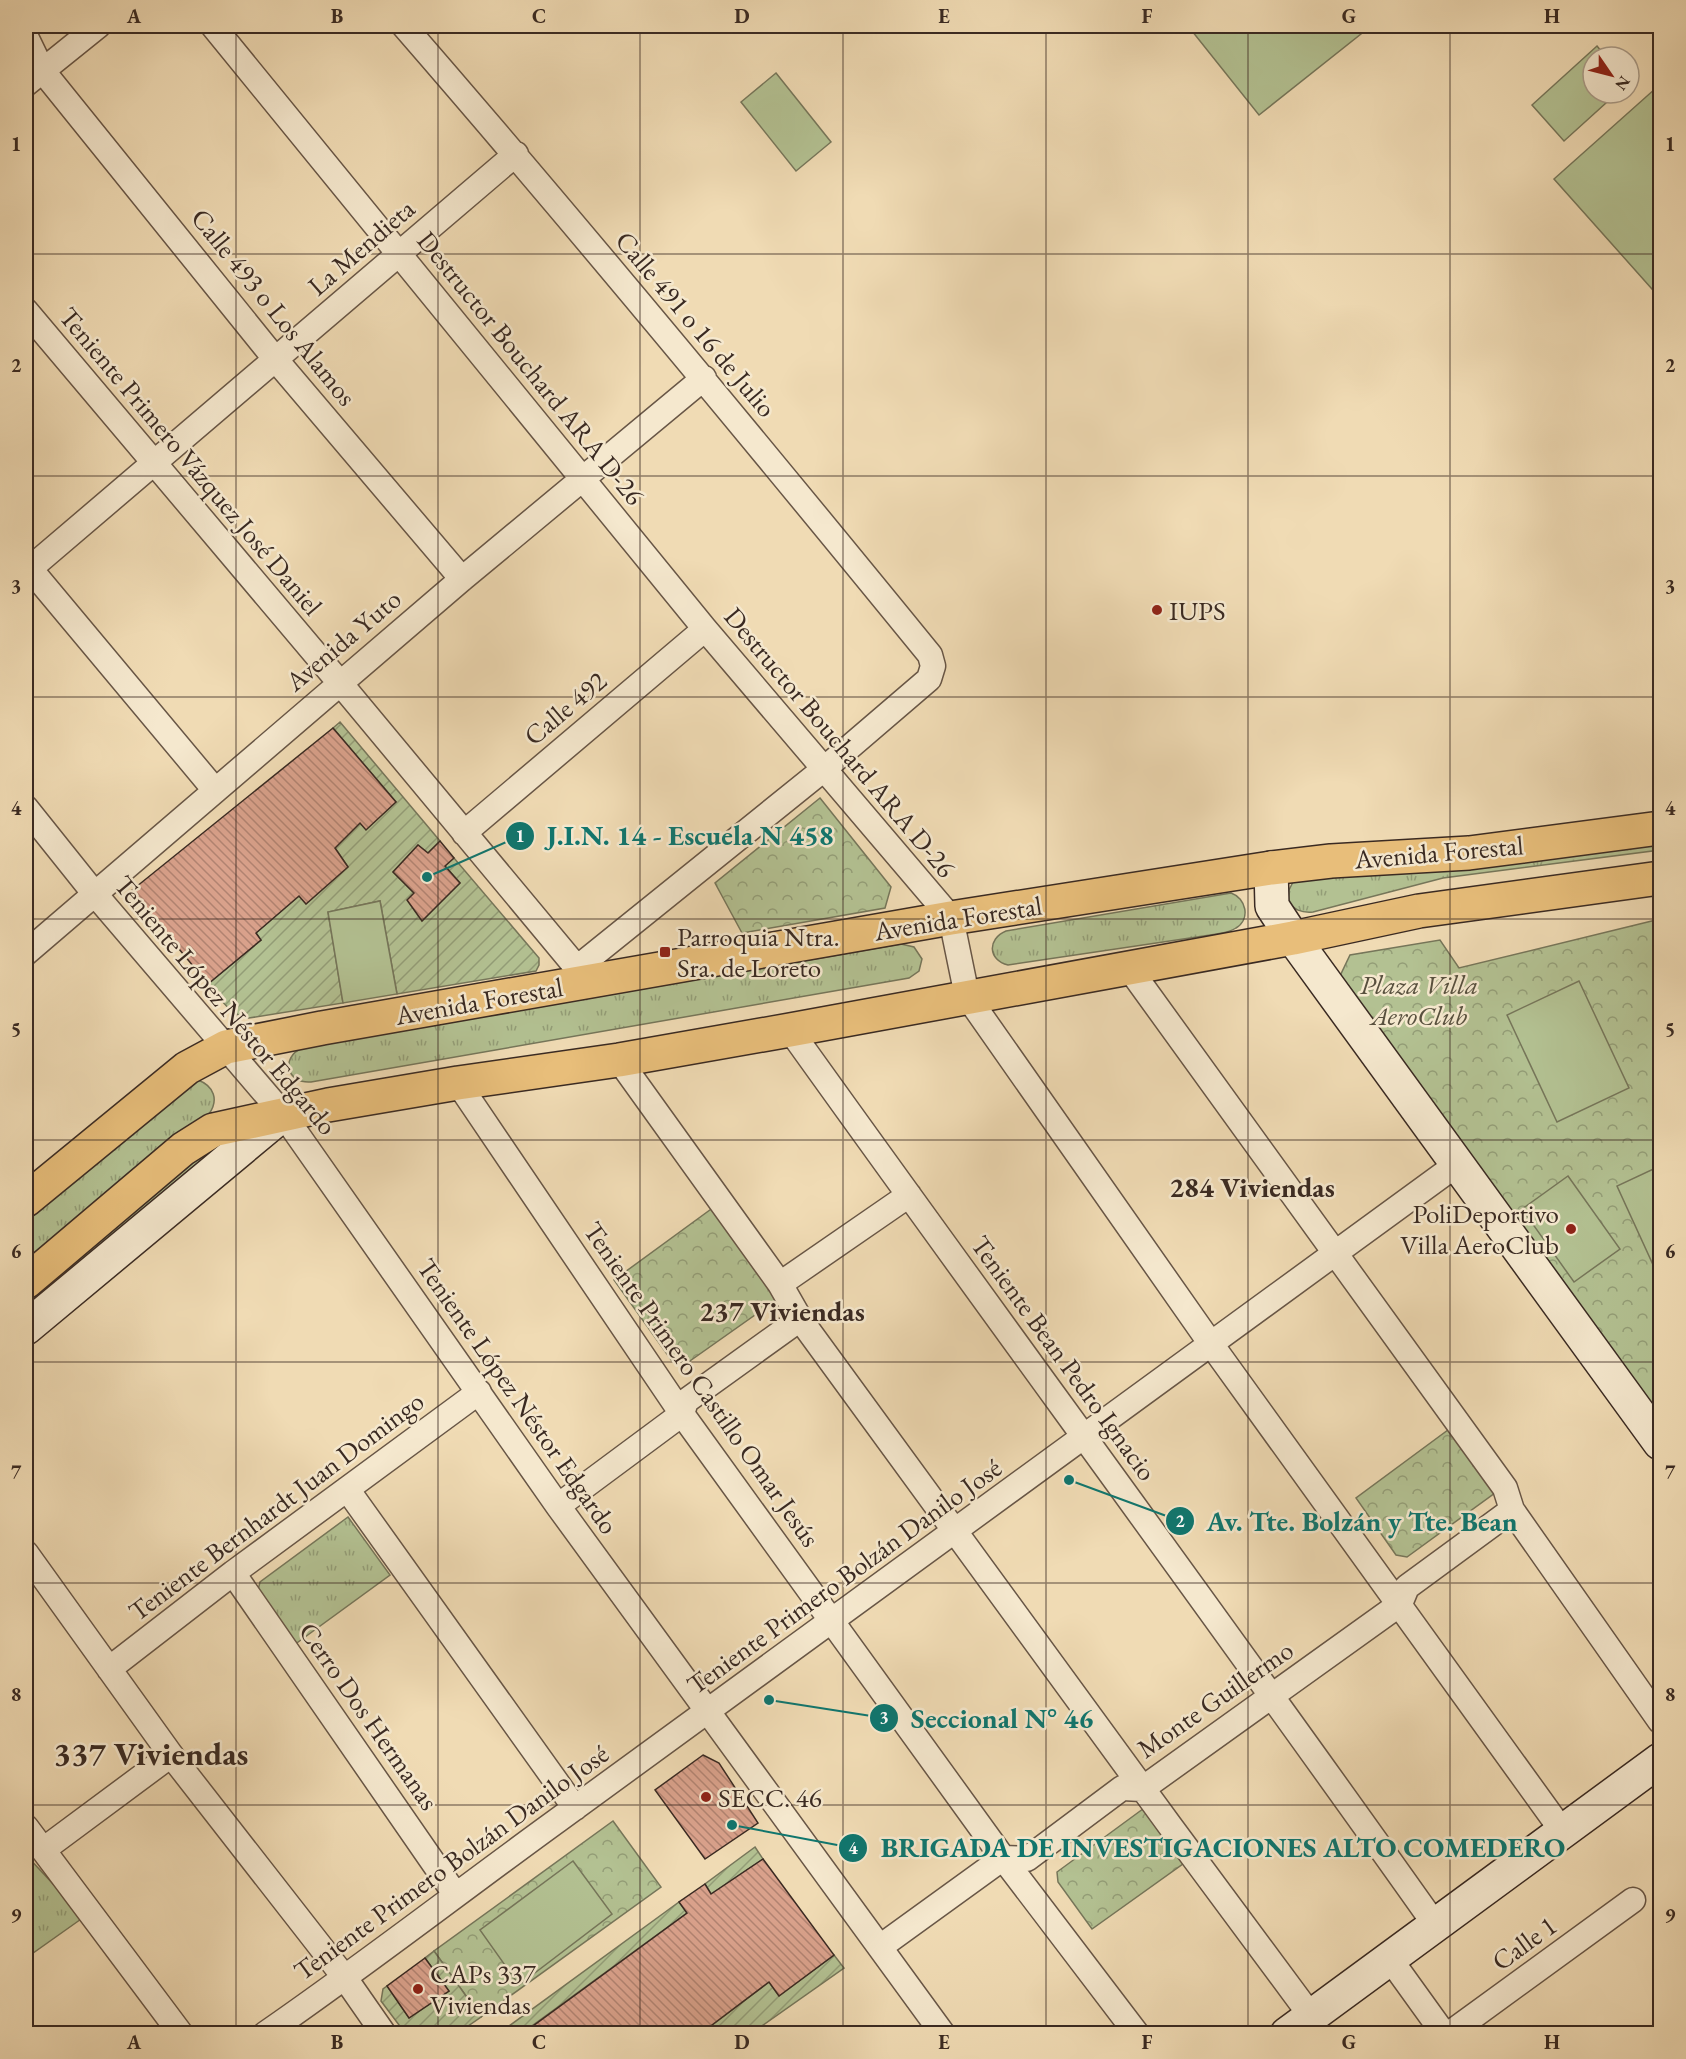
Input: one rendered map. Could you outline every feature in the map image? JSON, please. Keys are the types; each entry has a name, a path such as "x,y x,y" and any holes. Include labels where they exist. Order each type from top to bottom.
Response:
{"main road":[{"name":"Avenida Forestal","path":"26,1200 187,1068 226,1047 577,976 1271,868 1331,861 1469,853 1660,828"},
{"name":"Avenida Forestal","path":"26,1282 183,1149 213,1130 283,1114 458,1083 619,1060 790,1030 1293,938 1419,911 1660,878"}],"street":[{"path":"34,77 98,26"},
{"name":"Destructor Bouchard ARA D-26","path":"213,26 705,629 951,918 968,996 1211,1344 1563,1832"},
{"name":"Calle 491 o 16 de Julio","path":"404,26 516,154 704,378 930,655 933,666 929,679 824,770"},
{"name":"Calle 493 o Los Alamos","path":"26,37 34,77 462,579"},
{"name":"La Mendieta","path":"27,568 276,360 516,154"},
{"name":"Teniente Primero Vázquez José Daniel","path":"26,311 340,683 464,833 577,976"},
{"name":"Avenida Yuto","path":"26,953 214,789 704,378"},
{"path":"27,568 214,789"},
{"name":"Calle 492","path":"464,833 705,629"},
{"path":"577,976 824,770"},
{"name":"Teniente López Néstor Edgardo","path":"26,808 94,892 283,1114 558,1506 944,2034"},
{"path":"1271,868 1272,906 1293,938 1660,1443"},
{"path":"1129,968 1505,1488 1512,1510 1660,1721"},
{"name":"Teniente Bean Pedro Ignacio","path":"790,1030 1273,1696 1436,1926"},
{"path":"619,1060 780,1284 800,1319 1142,1789 1299,2025 1660,1760"},
{"name":"Teniente Primero Castillo Omar Jesús","path":"458,1083 682,1414 1003,1858 1137,2034"},
{"name":"Avenida Forestal","path":"26,1328 283,1114"},
{"name":"Teniente Primero Bolzán Danilo José","path":"265,2034 345,1978 455,1894 708,1712 1456,1165"},
{"path":"780,1284 909,1195"},
{"path":"558,1506 682,1414 686,1401 800,1319"},
{"name":"Teniente Bernhardt Juan Domingo","path":"109,1669 233,1573 479,1392"},
{"path":"347,1489 575,1808"},
{"name":"Monte Guillermo","path":"1003,1858 1027,1859 1122,1788 1142,1789 1400,1604 1407,1587 1512,1510"},
{"path":"26,1553 171,1755 345,1978 384,2034"},
{"name":"Cerro Dos Hermanas","path":"233,1573 455,1894"},
{"path":"43,1850 171,1755"},
{"path":"26,1827 181,2034"},
{"path":"880,1947 1003,1858"},
{"name":"Calle 1","path":"1449,2034 1634,1900"},
{"path":"1390,1959 1444,2034"}],"green space":[{"path":"1188,26 1371,26 1259,115"},
{"path":"1581,61 1581,105 1604,105 1564,141 1532,105"},
{"path":"776,73 831,142 796,171 741,102"},
{"path":"1656,88 1660,93 1660,298 1554,179 1637,105 1641,105 1641,101"},
{"path":"340,722 440,841 428,853 418,845 393,872 414,893 422,920 460,883 445,866 454,858 539,958 536,971 397,994 380,901 328,912 343,1003 249,1018 242,1017 231,1010 208,984 261,940 256,933 299,896 306,904 348,867 335,848 360,823 366,829 396,802 333,728"},
{"path":"820,798 891,887 885,908 742,933 715,883"},
{"path":"1660,842 1660,850 1443,878 1313,912 1298,910 1287,900 1295,878"},
{"path":"1231,893 1240,899 1245,914 1241,924 1226,932 1008,965 997,959 992,949 995,939 1006,931"},
{"path":"380,901 397,994 343,1003 328,912"},
{"name":"Plaza Villa AeroClub","path":"1660,919 1660,1420 1340,976 1350,955 1440,940 1459,968"},
{"path":"901,944 914,947 922,959 919,971 909,978 311,1082 296,1079 289,1070 291,1058 302,1048"},
{"path":"1579,981 1629,1088 1557,1122 1507,1015"},
{"path":"198,1080 208,1086 213,1094 214,1104 209,1114 26,1267 26,1221 182,1085"},
{"path":"231,1137 26,1308 26,1297 183,1160"},
{"path":"1660,1166 1660,1280 1617,1186"},
{"name":"PoliDeportivo Villa AeroClub","path":"1568,1176 1620,1249 1574,1282 1522,1209"},
{"path":"714,1207 782,1296 687,1363 672,1361 614,1280"},
{"path":"1452,1427 1499,1490 1407,1557 1396,1555 1356,1498"},
{"path":"348,1517 390,1575 294,1645 257,1594 260,1582"},
{"path":"1147,1806 1187,1861 1092,1929 1058,1882 1057,1872"},
{"path":"613,1821 661,1887 481,2017 434,1951"},
{"path":"755,1847 763,1859 711,1894 705,1884"},
{"path":"26,1855 84,1917 26,1958"},
{"path":"573,1861 612,1914 519,1985 480,1930"},
{"path":"679,1902 687,1913 522,2033 498,2034"},
{"path":"434,1951 481,2017 458,2033 405,2033 381,2001 383,1989 387,1986 409,2018 449,1991 425,1958"},
{"path":"834,1955 844,1968 752,2033 700,2034 769,1982 779,1996"}],"building":[{"path":"333,728 396,802 366,830 360,823 335,848 348,867 306,904 299,896 256,933 261,940 208,984 131,891"},
{"path":"440,841 454,858 445,866 460,883 422,921 407,900 414,893 393,872 418,845 428,853"},
{"path":"703,1755 719,1763 758,1823 705,1859 655,1790"},
{"path":"763,1859 834,1955 779,1996 769,1982 700,2034 522,2034 687,1913 679,1902 705,1884 711,1894"},
{"name":"CAPs 337 Viviendas","path":"425,1958 449,1991 409,2018 387,1986"}],"place":[{"name":"IUPS","path":"1157,610"},
{"name":"J.I.N. 14 - Escuela N 458","path":"427,877"},
{"name":"Parroquia Ntra. Sra. de Loreto","path":"665,952"},
{"name":"PoliDeportivo Villa AeroClub","path":"1571,1229"},
{"name":"Av. Tte. Bolzán y Tte. Bean","path":"1069,1480"},
{"name":"Seccional N° 46","path":"769,1700"},
{"name":"SECC. 46","path":"706,1797"},
{"name":"BRIGADA DE INVESTIGACIONES ALTO COMEDERO","path":"732,1825"},
{"name":"CAPs 337 Viviendas","path":"418,1989"}],"district":[{"name":"284 Viviendas","path":"1252,1187"},
{"name":"237 Viviendas","path":"782,1311"},
{"name":"337 Viviendas","path":"151,1753"}]}
